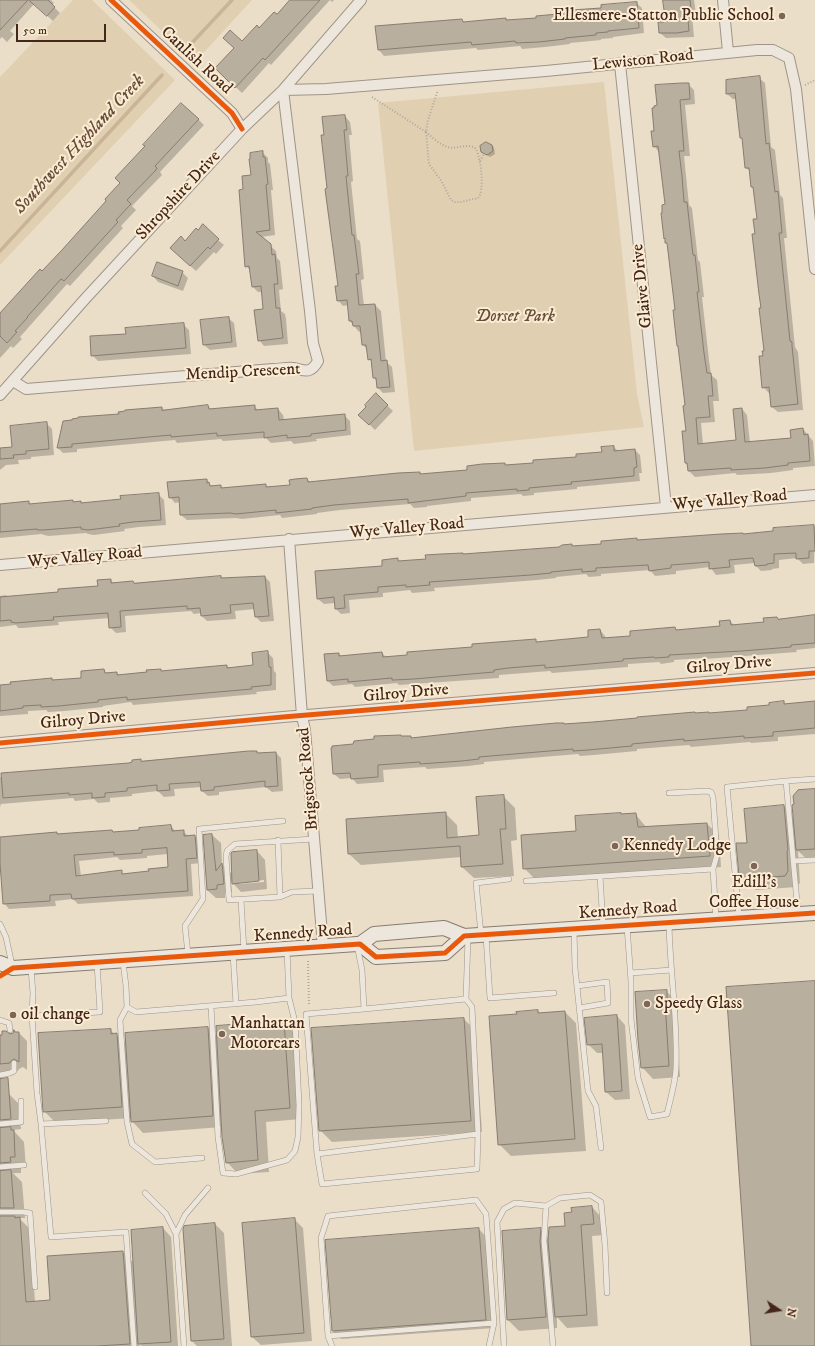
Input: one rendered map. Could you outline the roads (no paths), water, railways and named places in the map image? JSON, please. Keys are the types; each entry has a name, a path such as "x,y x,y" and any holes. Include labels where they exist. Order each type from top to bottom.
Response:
{"main road":[{"name":"Kennedy Road","path":"0,976 6,965 30,966 359,944 374,934 444,928 475,936 815,913"},
{"name":"Kennedy Road","path":"359,944 376,957 445,952 475,936"}],"street":[{"name":"Canlish Road","path":"110,0 232,113 242,129"},
{"name":"Shropshire Drive","path":"0,395 85,299 242,129 283,90 361,0"},
{"path":"723,0 728,52"},
{"name":"Lewiston Road","path":"283,90 354,87 441,80 620,64 728,52 773,50 789,58 796,89 815,269"},
{"name":"Glaive Drive","path":"620,64 666,507"},
{"name":"Mendip Crescent","path":"13,382 26,389 292,368 306,371 314,367 318,361 313,343 283,90"},
{"name":"Wye Valley Road","path":"0,565 815,495"},
{"name":"Brigstock Road","path":"289,539 302,716 305,730 323,946"},
{"name":"Gilroy Drive","path":"0,743 815,673"}],"lane":[{"path":"740,918 727,787 815,779"},
{"path":"786,781 798,914"},
{"path":"669,793 707,791 711,792 713,797 717,855 713,869 716,920"},
{"path":"188,956 185,926 203,899 199,829 283,821"},
{"path":"314,839 278,840 235,844 227,851 226,857 229,900 280,897 292,892 318,891"},
{"path":"278,840 280,897"},
{"path":"793,861 815,860"},
{"path":"526,881 713,869"},
{"path":"600,876 604,927"},
{"path":"466,999 308,1013 317,1154 322,1184 477,1169 478,1134 472,1007 466,999 475,936 476,883 508,879"},
{"path":"236,1004 241,900"},
{"path":"627,926 631,973 631,1019 638,1078 650,1117 667,1114 676,1070 670,970 669,923"},
{"path":"0,924 6,937 6,965"},
{"path":"574,929 577,986 588,1091 596,1106 601,1148"},
{"path":"475,936 490,998 554,993"},
{"path":"359,944 364,1009"},
{"path":"211,1006 218,1137 223,1173 236,1174 286,1160 295,1151 298,1137 299,1105 295,1022 289,998 287,949"},
{"path":"123,960 127,1007 120,1020 127,1122 132,1144 155,1162 202,1158"},
{"path":"32,1016 100,1012 97,962"},
{"path":"30,966 33,993 32,1016 37,1093 51,1237 126,1232 134,1346"},
{"path":"631,973 670,970"},
{"path":"577,986 607,982 608,1003 579,1008"},
{"path":"127,1007 136,1012 289,998"},
{"path":"0,1020 9,1023 10,1030"},
{"path":"0,1075 14,1071 14,1063"},
{"path":"0,1124 21,1122 21,1101"},
{"path":"41,1124 106,1121"},
{"path":"317,1154 478,1134"},
{"path":"0,1167 24,1165"},
{"path":"176,1234 184,1215 208,1188"},
{"path":"145,1193 166,1214 176,1234 184,1346"},
{"path":"504,1346 497,1222 504,1209 515,1203 546,1206 560,1198 590,1195 601,1202 607,1293"},
{"path":"332,1346 328,1336 321,1238 328,1216 476,1200 486,1214 494,1323 489,1346"},
{"path":"546,1206 544,1241 553,1346"},
{"path":"0,1212 30,1213 35,1287"},
{"path":"328,1336 494,1323"}],"waterway":[{"name":"Southwest Highland Creek","path":"190,45 232,0"},
{"name":"Southwest Highland Creek","path":"0,251 162,75"}],"place":[{"name":"Ellesmere-Statton Public School","path":"782,16"},
{"name":"Kennedy Lodge","path":"615,846"},
{"name":"Edill's Coffee House","path":"754,866"},
{"name":"Speedy Glass","path":"647,1004"},
{"name":"oil change","path":"13,1015"},
{"name":"Manhattan Motorcars","path":"222,1034"}],"park label":[{"name":"Dorset Park","path":"515,317"}]}
